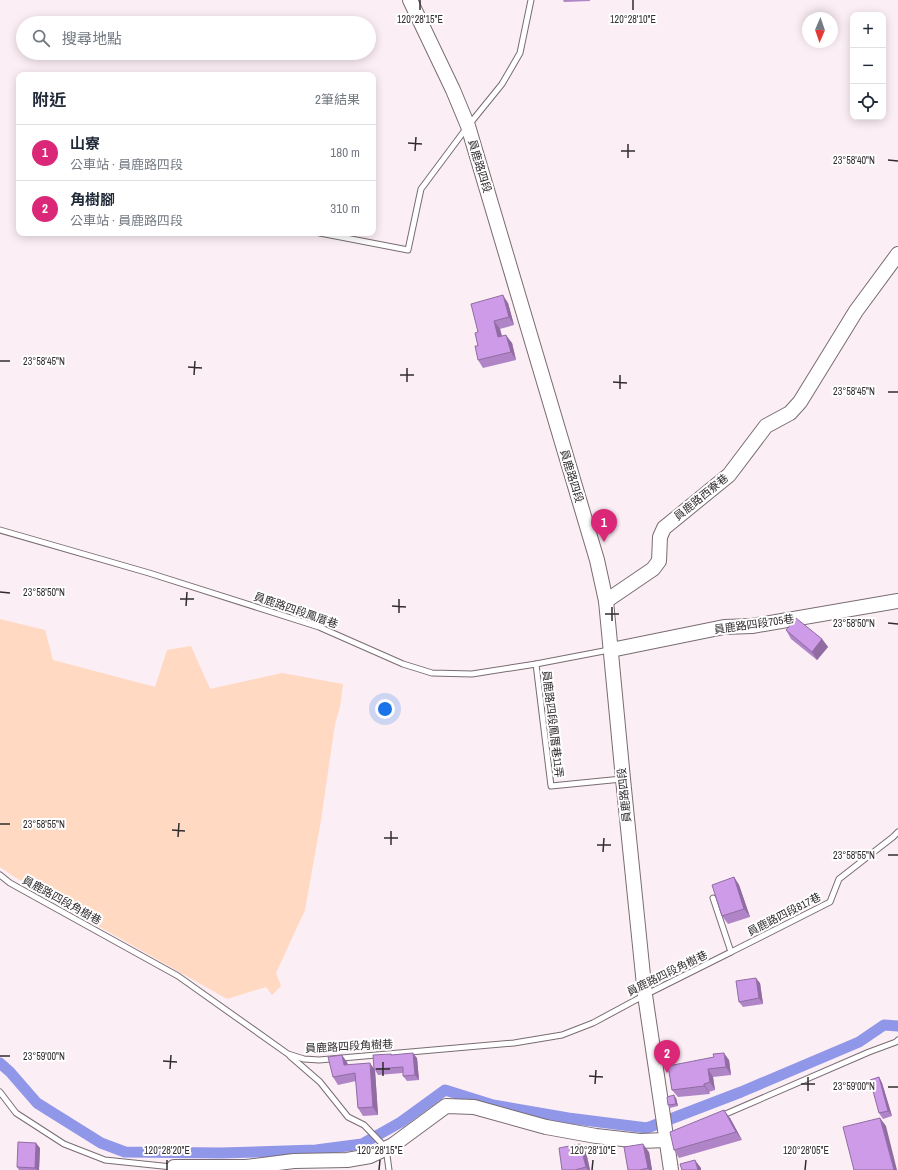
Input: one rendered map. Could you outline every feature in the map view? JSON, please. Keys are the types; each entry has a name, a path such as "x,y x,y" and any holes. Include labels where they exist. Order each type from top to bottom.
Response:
{"street":[{"name":"員鹿路四段","path":"410,0 453,90 468,126 597,560 606,601 645,995 670,1138 671,1170"},
{"name":"員鹿路西寮巷","path":"606,601 653,569 659,560 660,537 664,528 728,475 766,426 790,413 800,402 856,311 898,254"},
{"name":"員鹿路四段705巷","path":"611,650 724,628 752,626 898,602"},
{"path":"174,1169 246,1166 294,1161 347,1160 370,1156 393,1145 446,1106 474,1108 546,1128 596,1136 640,1141 670,1138"}],"lane":[{"path":"336,236 408,250 421,189 468,126 502,84 520,53 532,0"},
{"name":"員鹿路四段鳳厝巷","path":"0,530 149,573 319,627 404,664 432,673 472,674 611,650"},
{"name":"員鹿路四段鳳厝巷11弄","path":"536,664 551,786 623,779"},
{"name":"員鹿路四段817巷","path":"731,952 830,902 839,878 898,832"},
{"name":"員鹿路四段角樹巷","path":"0,876 10,883 178,976 288,1054 304,1060 514,1044 562,1035 593,1022 731,952"},
{"path":"713,898 731,952"},
{"path":"717,1118 869,1052 897,1042"},
{"path":"288,1054 320,1082 348,1117 364,1125 386,1148 389,1170"},
{"path":"0,1092 16,1113 64,1144 105,1160 174,1169"}],"shaded area":[{"path":"0,619 45,630 53,660 155,687 167,650 191,646 210,689 282,673 343,684 340,707 335,724 321,820 305,910 276,973 281,986 272,995 266,987 227,999 77,914 0,867"}],"building":[{"path":"503,295 509,317 494,321 498,337 506,335 511,352 478,360 475,346 478,346 475,333 478,332 471,304"},
{"path":"796,618 822,639 812,652 786,630"},
{"path":"734,877 744,909 722,916 712,885"},
{"path":"756,978 759,998 739,1002 736,981"},
{"path":"413,1053 415,1075 403,1076 403,1067 374,1069 373,1055"},
{"path":"724,1053 726,1067 708,1069 710,1082 704,1084 704,1086 672,1090 668,1066 714,1057 713,1054"},
{"path":"342,1055 344,1065 370,1063 373,1107 358,1108 355,1073 333,1077 328,1057"},
{"path":"879,1077 888,1111 879,1113 870,1080"},
{"path":"674,1095 676,1104 668,1105 667,1097"},
{"path":"724,1110 736,1132 674,1150 670,1132"},
{"path":"880,1118 894,1170 854,1170 843,1127"},
{"path":"18,1142 36,1143 35,1168 17,1167"},
{"path":"580,1144 586,1167 575,1170 562,1170 559,1148"},
{"path":"643,1144 648,1168 628,1170 624,1147"},
{"path":"695,1160 698,1170 682,1170 680,1164"}],"waterway":[{"path":"0,1063 10,1072 37,1103 101,1143 125,1152 221,1153 316,1150 362,1144 401,1122 445,1090 493,1105 568,1118 647,1128 741,1092 859,1042 884,1025 898,1026"}],"place":[{"name":"山寮","path":"604,542"},
{"name":"角樹腳","path":"667,1073"}]}
